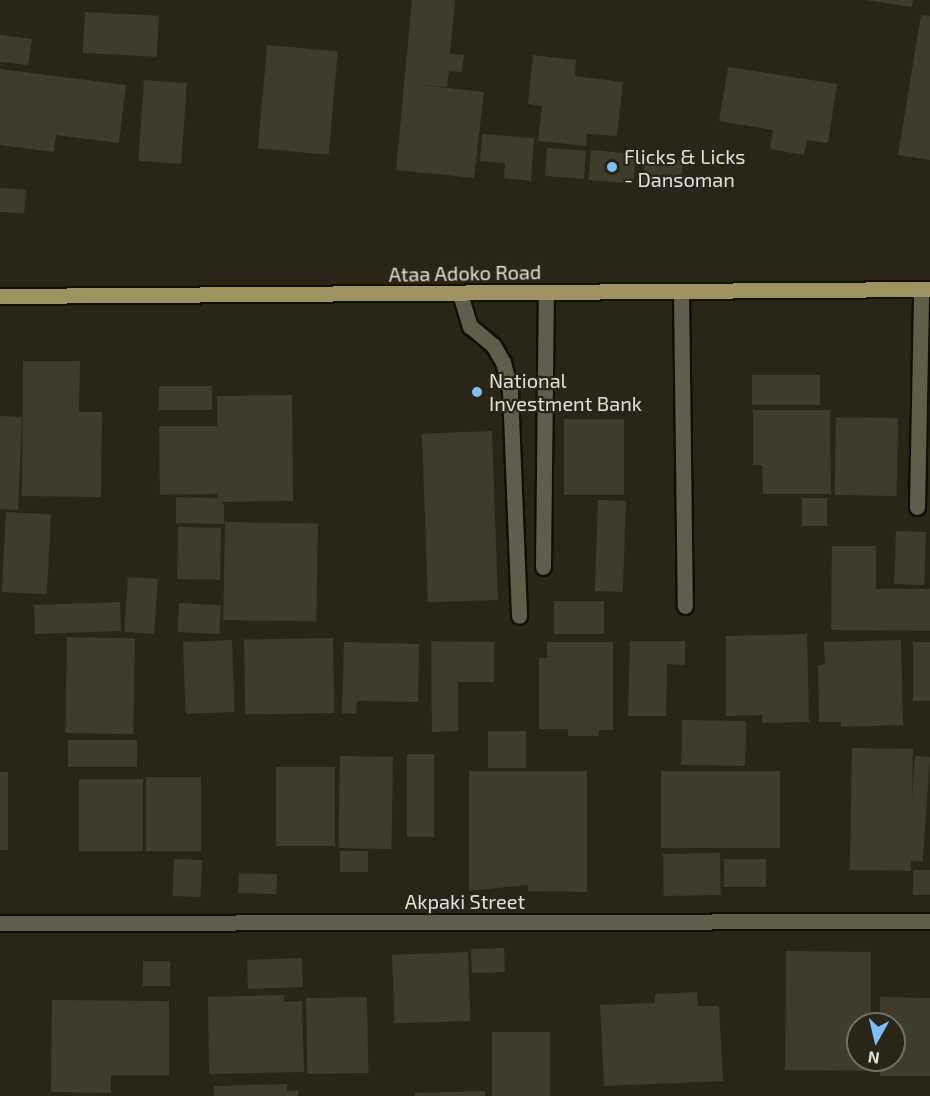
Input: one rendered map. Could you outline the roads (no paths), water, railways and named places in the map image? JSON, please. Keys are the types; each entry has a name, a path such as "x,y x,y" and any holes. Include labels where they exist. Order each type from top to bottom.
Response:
{"main road":[{"name":"Ataa Adoko Road","path":"0,296 925,289"}],"street":[{"path":"917,507 925,289"},
{"path":"681,292 685,606"},
{"path":"543,567 546,293"},
{"path":"460,294 470,326 493,345 503,362 510,391 519,616"},
{"name":"Akpaki Street","path":"0,923 930,921"}],"place":[{"name":"Flicks & Licks - Dansoman","path":"612,167"},
{"name":"National Investment Bank","path":"477,392"}]}
